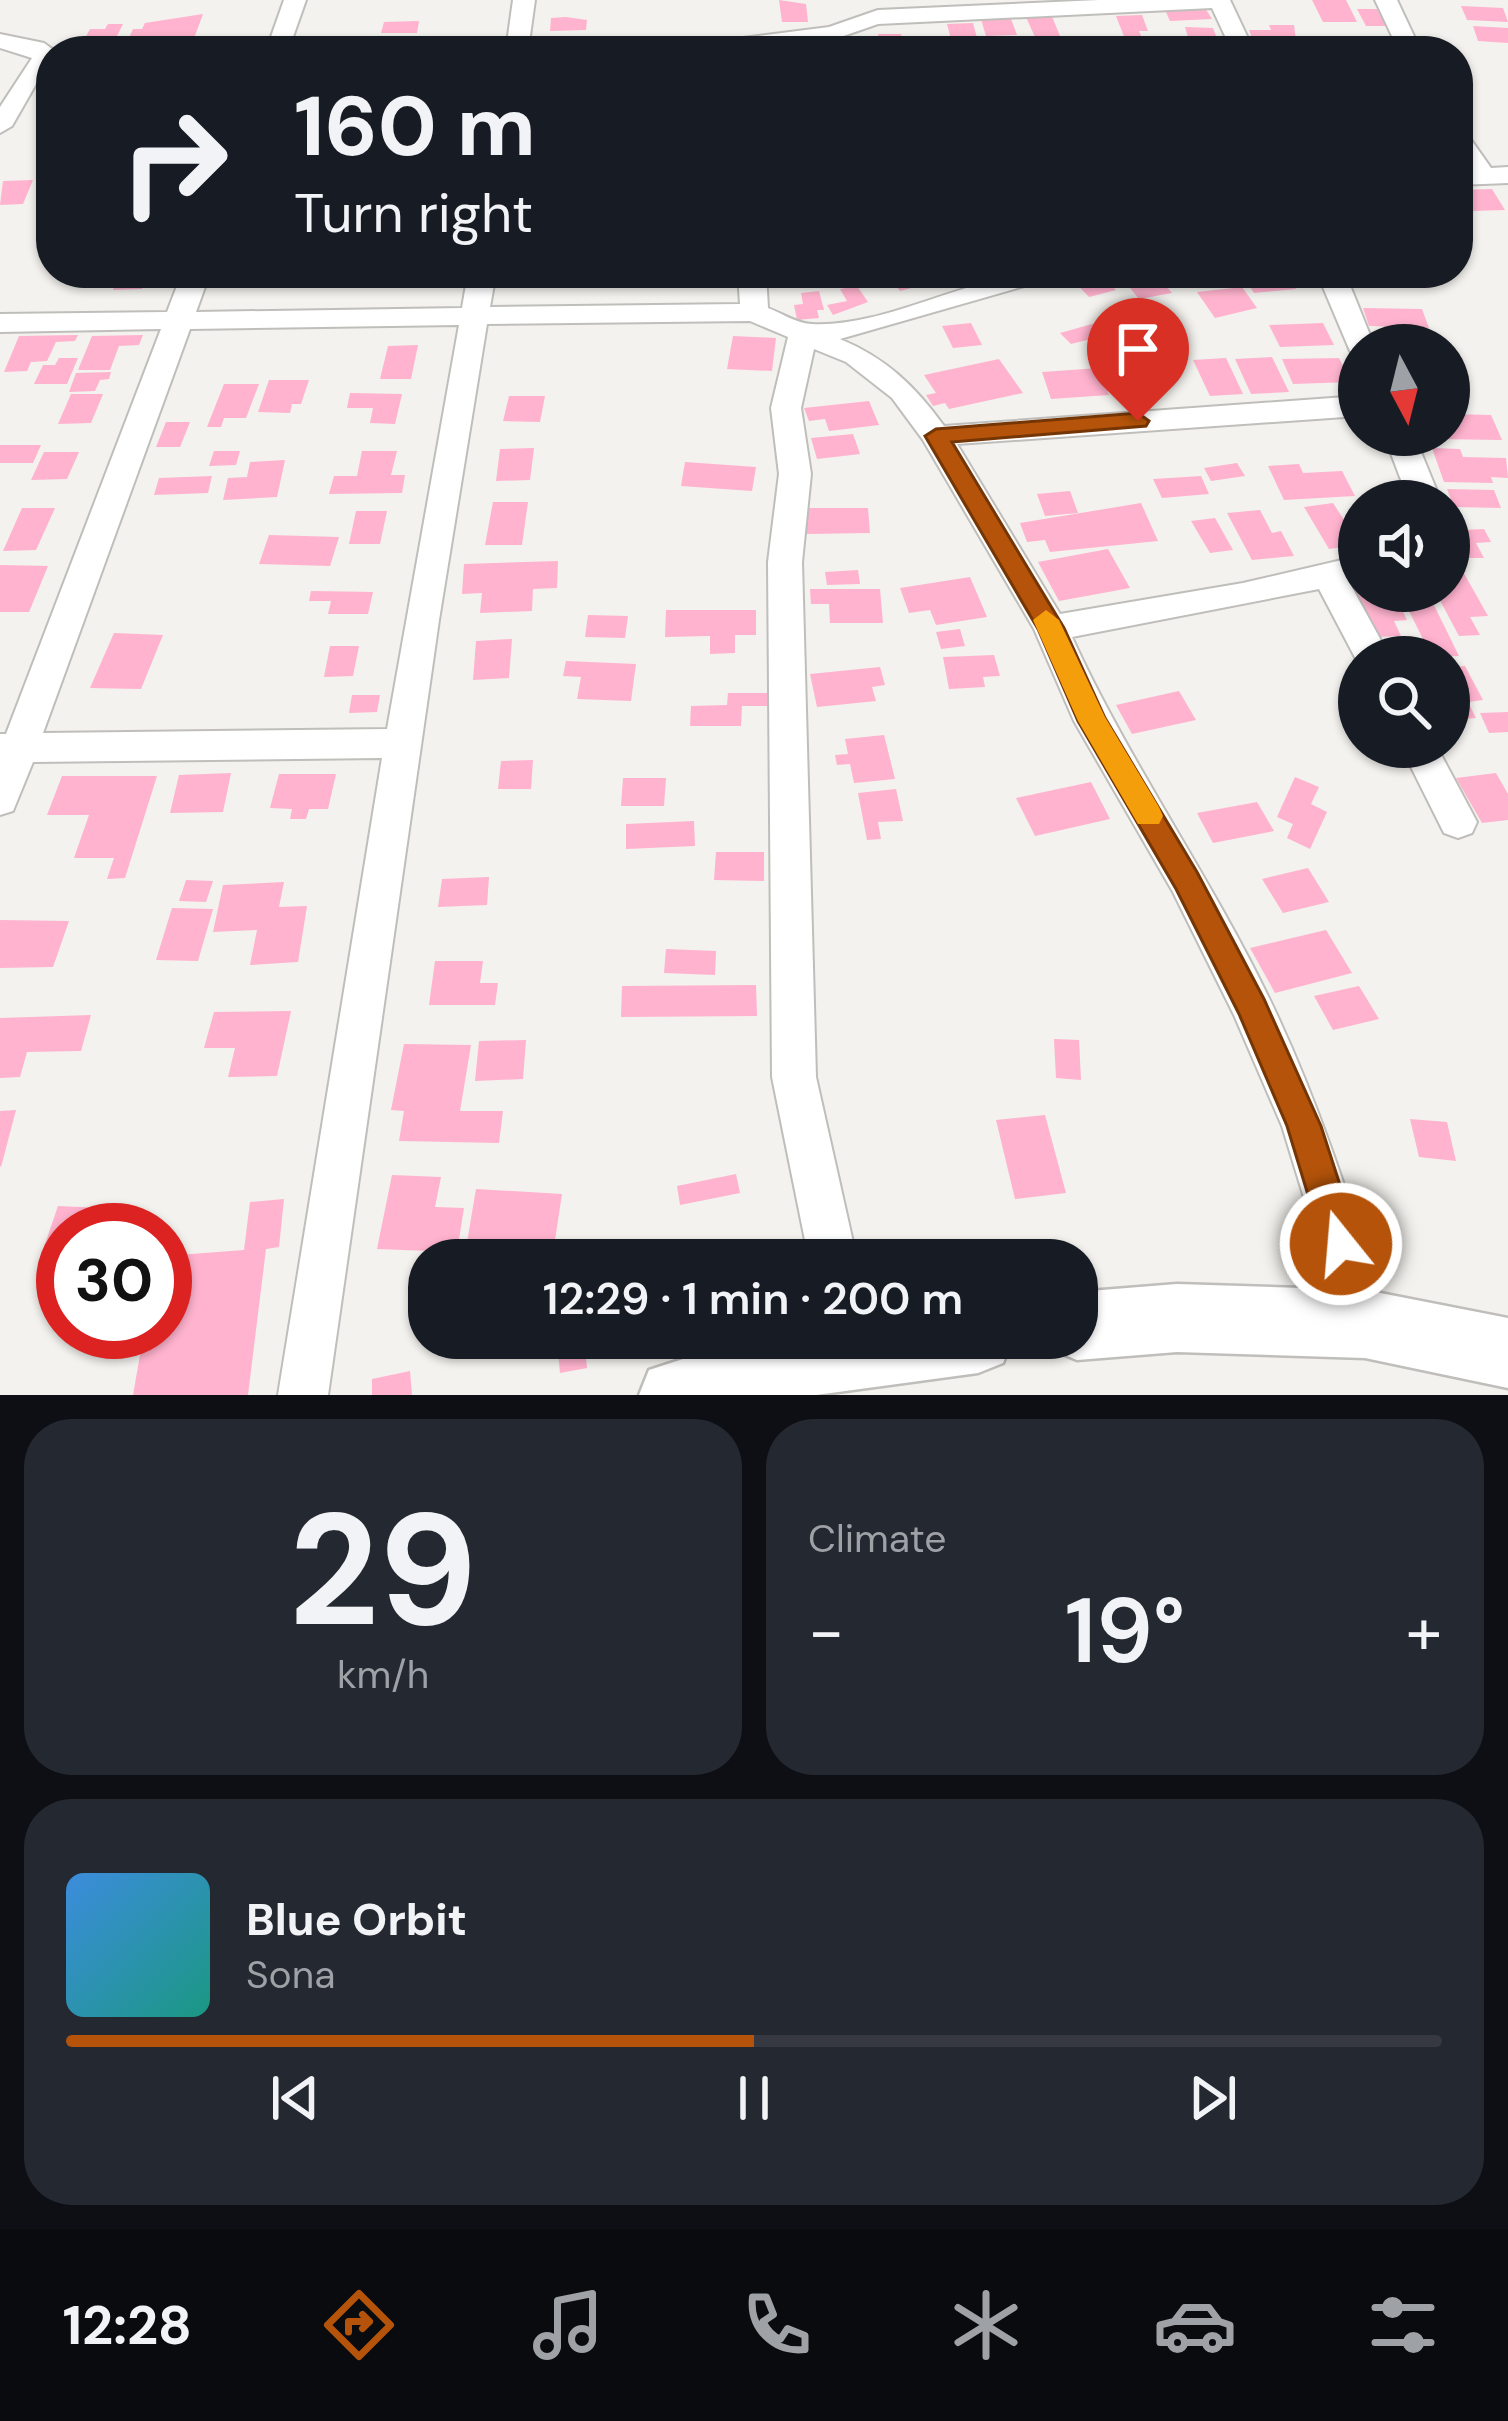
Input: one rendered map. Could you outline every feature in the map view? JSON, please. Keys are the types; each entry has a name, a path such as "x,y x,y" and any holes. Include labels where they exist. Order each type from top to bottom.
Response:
{"main road":[{"path":"1098,1324 1177,1318 1365,1324 1508,1352"},
{"path":"674,1395 774,1380 822,1359"}],"street":[{"path":"283,36 296,0"},
{"path":"519,36 524,0"},
{"path":"772,36 844,30 856,10 1219,0 1236,36"},
{"path":"1386,0 1403,36"},
{"path":"0,41 36,48"},
{"path":"0,126 36,73"},
{"path":"0,800 10,748 190,288"},
{"path":"303,1395 480,288"},
{"path":"753,288 754,312"},
{"path":"803,334 860,328 990,288"},
{"path":"1337,288 1352,324"},
{"path":"0,323 754,312 856,356 903,391 936,436 1051,628 1092,721 1187,880 1253,1009 1304,1126 1365,1324"},
{"path":"803,334 787,408 795,474 784,562 794,1077 829,1239"},
{"path":"936,436 1338,407"},
{"path":"1051,628 1243,595 1338,572"},
{"path":"10,748 404,743"},
{"path":"1430,768 1458,822"}],"building":[{"path":"779,0 806,4 808,22 782,22"},
{"path":"1312,0 1346,0 1357,22 1323,22"},
{"path":"1461,6 1503,8 1508,22 1467,20"},
{"path":"1205,8 1212,19 1170,21 1165,10"},
{"path":"1357,9 1380,9 1390,26 1366,26"},
{"path":"203,14 195,36 130,36 145,23"},
{"path":"1051,14 1060,36 1035,36 1025,15"},
{"path":"1142,15 1148,31 1124,36 1116,16"},
{"path":"980,16 1010,16 1017,35 986,36"},
{"path":"551,18 587,20 586,30 550,31"},
{"path":"419,21 417,33 381,33 384,22"},
{"path":"973,23 976,36 950,36 947,24"},
{"path":"108,24 123,24 117,36 86,36 90,29 105,29"},
{"path":"1269,25 1294,25 1296,36 1251,36 1249,30 1271,30"},
{"path":"1473,26 1508,28 1508,43 1478,41"},
{"path":"1185,27 1213,28 1216,36 1188,36"},
{"path":"33,180 23,204 0,205 3,181"},
{"path":"1492,189 1505,210 1473,211 1473,190"},
{"path":"858,288 868,302 833,315 827,305 847,301 840,289"},
{"path":"1080,288 1116,290 1089,297"},
{"path":"1130,288 1168,288 1172,293 1139,299"},
{"path":"1243,288 1257,308 1215,318 1197,292"},
{"path":"1251,288 1296,289 1254,293"},
{"path":"819,291 824,310 817,310 819,318 797,320 794,305 803,304 801,293"},
{"path":"1363,308 1422,309 1428,324 1368,324"},
{"path":"1139,311 1159,331 1147,335 1158,344 1138,351 1127,340 1121,342 1129,350 1108,357 1091,339 1071,344 1060,333"},
{"path":"971,323 982,345 953,348 942,326"},
{"path":"1323,323 1334,345 1280,347 1269,325"},
{"path":"78,335 75,341 56,342 47,361 31,362 27,371 4,372 19,336"},
{"path":"143,335 139,345 119,346 110,370 78,370 92,336"},
{"path":"733,336 776,338 772,371 727,369"},
{"path":"418,345 411,379 380,379 388,346"},
{"path":"1272,357 1289,392 1251,394 1235,359"},
{"path":"59,358 78,358 67,384 34,384 43,365 55,365"},
{"path":"1226,358 1243,394 1210,396 1193,360"},
{"path":"1338,358 1338,382 1293,384 1282,359"},
{"path":"999,359 1023,393 949,409 945,403 933,406 926,395 936,393 924,375"},
{"path":"1099,368 1109,395 1051,399 1042,372"},
{"path":"111,372 95,391 69,392 76,373"},
{"path":"269,380 309,380 301,404 292,404 290,413 258,412"},
{"path":"224,384 259,384 246,418 224,418 221,427 207,427"},
{"path":"350,393 402,394 395,424 370,423 373,408 347,408"},
{"path":"71,394 103,394 91,423 58,424"},
{"path":"509,396 545,396 540,422 503,421"},
{"path":"869,401 879,425 829,431 825,419 809,421 804,408"},
{"path":"1470,414 1491,415 1502,440 1470,440"},
{"path":"166,422 190,422 180,447 156,447"},
{"path":"853,434 860,454 817,459 811,438"},
{"path":"0,445 41,445 33,463 0,463"},
{"path":"534,448 530,480 496,481 500,449"},
{"path":"214,451 240,451 236,465 209,466"},
{"path":"362,451 397,451 391,475 405,475 402,493 329,494 334,476 357,476"},
{"path":"44,452 79,452 67,479 31,480"},
{"path":"1435,456 1506,458 1508,478 1491,477 1493,483 1443,480"},
{"path":"285,460 277,497 223,500 228,478 247,477 250,462"},
{"path":"685,462 756,467 752,491 681,486"},
{"path":"1237,463 1245,476 1211,481 1204,468"},
{"path":"1299,464 1303,473 1342,471 1347,480 1338,480 1338,497 1284,500 1268,466"},
{"path":"212,476 208,493 154,495 159,478"},
{"path":"1201,476 1209,494 1162,498 1153,479"},
{"path":"1470,489 1494,490 1501,508 1470,507"},
{"path":"1070,491 1078,513 1045,516 1037,494"},
{"path":"493,502 528,502 522,545 485,545"},
{"path":"1141,503 1158,541 1050,552 1045,540 1027,542 1020,523"},
{"path":"1333,503 1338,511 1338,548 1329,549 1304,507"},
{"path":"22,508 55,508 36,550 3,551"},
{"path":"806,508 868,508 870,533 807,534"},
{"path":"1260,510 1272,533 1281,531 1294,556 1252,560 1227,513"},
{"path":"356,511 387,511 380,544 349,544"},
{"path":"1215,518 1233,550 1210,553 1191,521"},
{"path":"1484,529 1491,542 1476,543 1484,558 1470,558 1470,530"},
{"path":"269,535 339,537 330,566 259,564"},
{"path":"1108,549 1130,588 1059,601 1038,562"},
{"path":"558,561 557,588 533,589 532,611 480,613 482,593 462,594 464,564"},
{"path":"0,565 48,566 29,612 0,612"},
{"path":"858,570 860,584 827,585 825,572"},
{"path":"970,577 987,617 936,625 930,610 909,613 900,588"},
{"path":"1470,584 1488,616 1470,617 1480,635 1459,636 1446,612 1470,612"},
{"path":"810,589 880,589 883,623 830,623 829,604 811,604"},
{"path":"311,591 373,592 368,614 328,614 331,601 309,601"},
{"path":"666,610 756,610 756,635 735,635 735,653 710,654 710,636 665,637"},
{"path":"1365,612 1403,612 1407,620 1394,621 1401,636 1376,636"},
{"path":"1410,612 1437,612 1449,636 1422,636"},
{"path":"588,615 628,616 625,638 585,637"},
{"path":"960,629 965,646 941,649 936,632"},
{"path":"114,633 163,635 141,689 90,688"},
{"path":"512,639 509,678 473,680 476,641"},
{"path":"330,646 359,646 353,676 324,677"},
{"path":"994,655 1000,676 983,677 985,687 949,689 943,657"},
{"path":"566,661 636,664 631,701 577,699 581,677 563,676"},
{"path":"880,667 885,685 872,687 876,701 817,707 810,674"},
{"path":"1470,675 1483,700 1470,702"},
{"path":"1179,691 1196,720 1132,734 1116,705"},
{"path":"728,693 768,693 768,706 742,706 741,726 690,726 691,706 727,705"},
{"path":"352,695 380,695 377,712 349,713"},
{"path":"1508,712 1508,732 1489,733 1480,713"},
{"path":"884,735 895,779 854,783 850,764 837,765 835,755 848,754 845,739"},
{"path":"533,760 531,789 498,789 501,761"},
{"path":"231,773 223,812 170,813 179,775"},
{"path":"1496,773 1508,794 1508,820 1482,823 1456,778"},
{"path":"279,774 336,774 328,809 309,809 306,819 290,819 292,809 270,808"},
{"path":"62,776 157,776 125,878 107,879 114,858 74,858 89,815 47,815"},
{"path":"1295,777 1319,787 1311,804 1327,812 1310,849 1287,838 1293,824 1277,817"},
{"path":"623,778 666,778 664,806 621,806"},
{"path":"1091,782 1110,819 1035,836 1016,798"},
{"path":"896,789 903,821 878,822 881,839 867,840 858,793"},
{"path":"1257,802 1274,831 1213,843 1197,813"},
{"path":"694,821 695,846 626,849 626,824"},
{"path":"716,852 764,852 764,881 714,880"},
{"path":"1308,868 1329,902 1283,913 1262,879"},
{"path":"489,877 487,905 438,907 442,879"},
{"path":"186,880 213,881 206,902 179,901"},
{"path":"284,882 279,907 307,906 298,962 250,965 257,930 213,932 223,885"},
{"path":"172,908 213,909 198,961 156,960"},
{"path":"0,920 69,921 53,967 0,968"},
{"path":"1326,930 1352,973 1275,993 1250,948"},
{"path":"666,949 716,951 715,975 664,973"},
{"path":"435,961 483,961 480,983 498,983 495,1005 429,1005"},
{"path":"756,985 757,1016 621,1017 622,986"},
{"path":"1359,986 1379,1019 1333,1030 1314,996"},
{"path":"291,1011 277,1076 228,1077 235,1048 204,1048 214,1012"},
{"path":"91,1015 81,1051 27,1052 20,1077 0,1078 0,1018"},
{"path":"1054,1039 1079,1040 1081,1080 1056,1078"},
{"path":"526,1040 523,1079 475,1081 479,1041"},
{"path":"404,1044 471,1045 460,1111 503,1111 499,1143 399,1141 404,1111 391,1110"},
{"path":"16,1110 1,1167 0,1111"},
{"path":"1045,1115 1066,1193 1015,1199 996,1120"},
{"path":"1410,1119 1447,1122 1456,1161 1419,1157"},
{"path":"736,1174 740,1193 680,1205 677,1186"},
{"path":"392,1175 441,1177 435,1207 464,1208 459,1239 408,1239 408,1250 377,1249"},
{"path":"476,1189 562,1194 555,1239 468,1239"},
{"path":"284,1199 279,1247 266,1249 248,1395 133,1395 139,1359 192,1359 192,1254 244,1250 250,1202"},
{"path":"559,1359 586,1359 587,1368 560,1373"},
{"path":"410,1371 412,1395 372,1395 372,1379"}],"slow traffic":[{"path":"1046,620 1092,721 1148,816"}],"route":[{"path":"1138,421 936,436 1051,628 1092,721 1187,880 1253,1009 1304,1126 1341,1244"}]}
